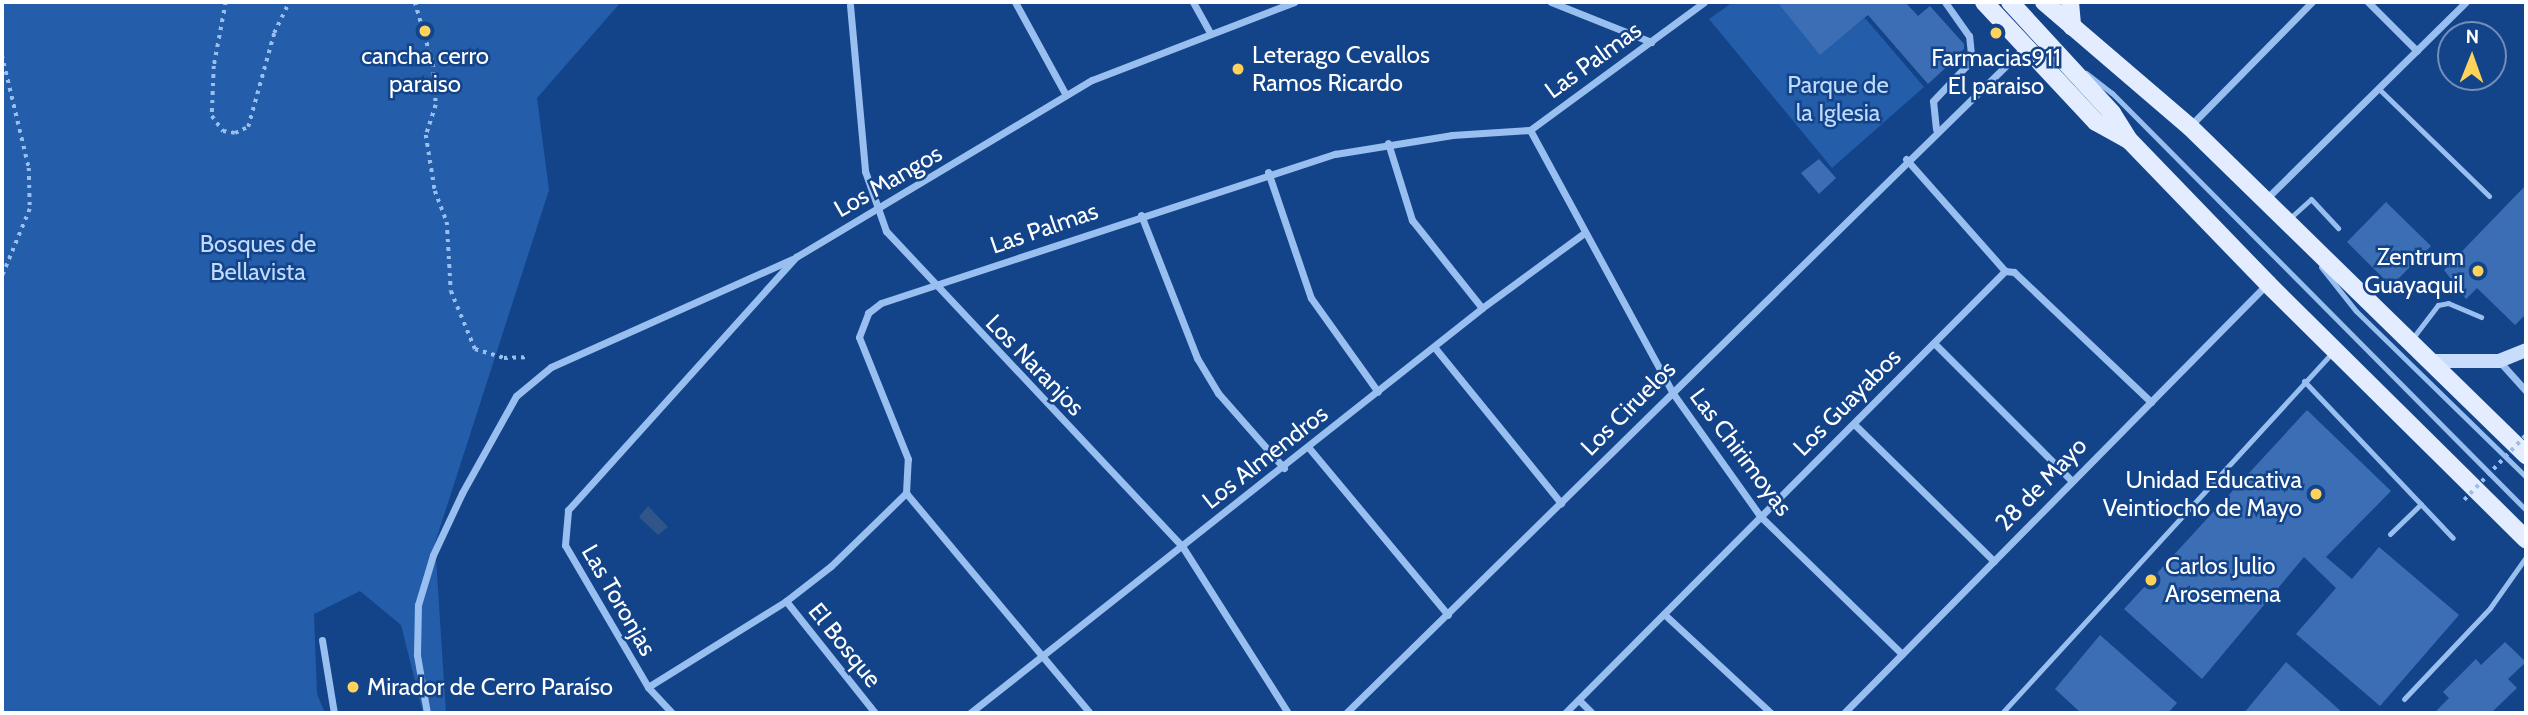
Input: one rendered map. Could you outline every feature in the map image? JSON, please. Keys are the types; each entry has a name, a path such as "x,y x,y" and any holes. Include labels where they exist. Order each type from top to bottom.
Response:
{"main road":[{"path":"1984,2 2024,48 2096,122 2129,140"},
{"path":"2010,2 2112,113 2129,140 2268,284 2526,539"},
{"path":"2045,2 2190,127 2526,454"},
{"path":"2070,2 2072,27"}],"street":[{"path":"1015,2 1066,95"},
{"path":"1193,2 1210,33"},
{"name":"Los Mangos","path":"578,498 796,257 1092,80 1294,2"},
{"path":"1551,2 1651,42"},
{"name":"Las Palmas","path":"906,493 908,460 859,337 868,313 881,303 1268,172 1388,143 1530,130 1704,2"},
{"path":"1936,129 1933,101 1966,66 1970,54 1969,36 1945,2"},
{"path":"2190,127 2312,2"},
{"path":"2368,2 2417,51"},
{"path":"2265,200 2466,2"},
{"name":"Los Naranjos","path":"850,5 861,139 875,209 886,231 934,286 1181,546 1287,713"},
{"name":"Los Ciruelos","path":"1346,713 1448,615 1936,129 2024,48"},
{"name":"Las Chirimoyas","path":"1530,130 1672,392 1760,516 1902,654"},
{"path":"1388,143 1412,220 1482,308"},
{"path":"1906,159 2007,270 2151,402"},
{"path":"1268,172 1311,298 1378,392"},
{"path":"1141,215 1197,358 1218,393 1284,468"},
{"name":"Los Almendros","path":"970,713 1284,468 1482,308 1584,233"},
{"path":"427,713 417,655 418,605 433,555 462,493 516,396 551,367 796,257"},
{"name":"Los Guayabos","path":"1565,713 2007,270"},
{"name":"28 de Mayo","path":"1844,713 2071,480 2268,284"},
{"path":"1934,343 2071,480"},
{"path":"1435,348 1561,503"},
{"path":"2431,361 2499,361 2526,350"},
{"path":"2499,361 2526,391"},
{"path":"1854,424 1994,561"},
{"path":"1309,448 1448,615"},
{"path":"648,687 786,601 831,566 906,493 1090,713"},
{"name":"Las Toronjas","path":"578,498 568,510 565,545 648,687 672,713"},
{"name":"El Bosque","path":"786,601 875,713"},
{"path":"1664,614 1771,713"},
{"path":"322,640 334,713"},
{"path":"1579,700 1592,713"}],"lane":[{"path":"2052,49 2112,93 2526,510"},
{"path":"2378,88 2489,196"},
{"path":"2338,228 2309,199 2286,221 2356,311 2526,477"},
{"path":"2410,341 2438,305 2448,303 2481,317"},
{"path":"2002,713 2335,350"},
{"path":"2304,381 2453,538"},
{"path":"2390,534 2421,504"},
{"path":"2404,699 2490,608 2526,557"},
{"path":"2526,616 2526,623"}],"path":[{"path":"226,2 214,66 212,116 223,131 234,133 248,127 274,33 289,2"},
{"path":"415,2 433,64 436,105 426,135 435,191 447,222 451,291 475,349 504,358 527,357"},
{"path":"2,55 29,168 30,209 2,276"},
{"path":"2464,500 2526,435"}],"green space":[{"name":"Bosques de Bellavista","path":"2,2 621,2 537,98 549,190 435,543 446,713 423,713 401,625 360,591 314,614 317,694 325,713 2,713"},
{"name":"Parque de la Iglesia","path":"1733,2 1777,2 1820,54 1865,18 1924,87 1832,168 1709,19"}],"shaded area":[{"path":"648,506 668,527 658,535 639,517"}],"building":[{"path":"1777,2 1905,2 1918,16 1930,6 1964,44 1964,51 1928,84 1868,15 1820,55"},
{"path":"1819,159 1836,178 1819,194 1801,173"},
{"path":"2526,185 2526,314 2515,325 2477,288 2466,299 2444,270"},
{"path":"2386,202 2431,246 2391,286 2347,242"},
{"path":"2307,410 2391,491 2326,557 2352,579 2379,547 2459,615 2380,706 2296,634 2336,588 2304,557 2202,679 2124,609"},
{"path":"2100,635 2177,703 2168,713 2081,713 2055,689"},
{"path":"2505,642 2526,662 2508,679 2517,688 2491,713 2434,713 2449,698 2443,692 2476,659 2481,665"},
{"path":"2286,662 2343,713 2244,713"}],"place":[{"name":"cancha cerro paraiso","path":"425,31"},
{"name":"Farmacias911 El paraiso","path":"1996,33"},
{"name":"Leterago Cevallos Ramos Ricardo","path":"1238,69"},
{"name":"Zentrum Guayaquil","path":"2478,271"},
{"name":"Unidad Educativa Veintiocho de Mayo","path":"2316,494"},
{"name":"Carlos Julio Arosemena","path":"2151,580"},
{"name":"Mirador de Cerro Paraíso","path":"353,687"}]}
